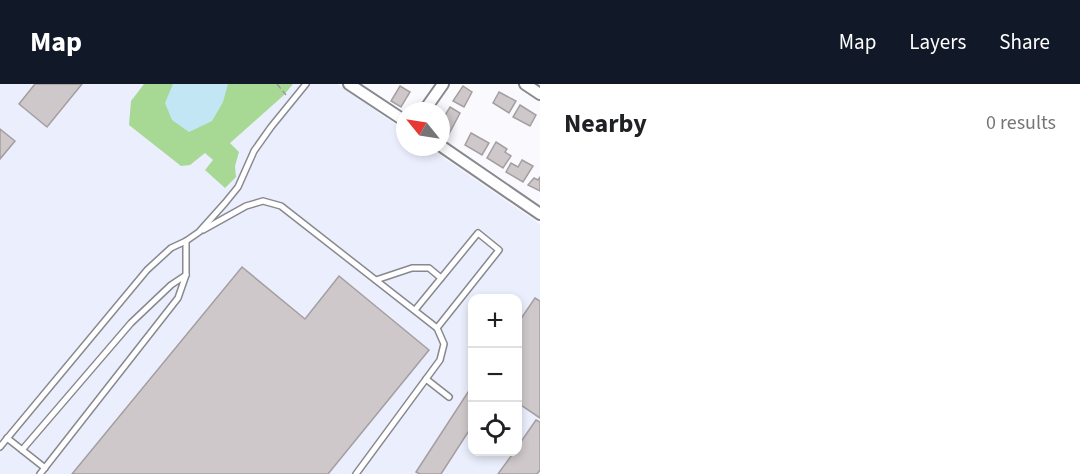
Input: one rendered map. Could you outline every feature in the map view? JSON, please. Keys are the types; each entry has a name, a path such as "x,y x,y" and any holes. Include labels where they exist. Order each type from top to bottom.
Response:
{"street":[{"path":"349,84 396,115"},
{"path":"430,102 443,84"},
{"path":"525,84 540,94"},
{"path":"450,152 540,214"}],"lane":[{"path":"199,232 238,187 254,151 306,84"},
{"path":"0,447 147,270 171,248 246,206 263,201 281,206 415,310 437,328 444,344 440,360 356,474"},
{"path":"415,310 478,232 499,250 437,328"},
{"path":"40,474 178,298 186,275 186,241"},
{"path":"376,280 411,268 429,268 441,278"},
{"path":"22,450 131,323 171,285 186,275"},
{"path":"426,379 449,397"},
{"path":"7,438 45,468"}],"path":[{"path":"277,84 292,101"}],"shaded area":[{"path":"0,84 337,84 396,125 396,156 441,156 540,224 540,474 0,474"}],"green space":[{"path":"144,84 293,84 283,96 230,143 239,152 235,166 236,177 225,188 205,170 213,160 205,153 190,165 181,166 129,125 131,101"}],"water":[{"path":"173,84 228,84 223,102 212,121 189,132 172,120 165,103"}],"building":[{"path":"35,84 82,84 47,127 19,104"},
{"path":"400,86 410,92 404,102 396,102 396,104 391,101"},
{"path":"463,86 472,92 464,107 453,101"},
{"path":"499,92 516,101 509,113 493,103"},
{"path":"520,105 536,115 530,126 513,117"},
{"path":"450,107 460,113 450,132"},
{"path":"0,129 15,141 0,159"},
{"path":"471,133 489,143 482,155 465,145"},
{"path":"496,142 507,149 505,152 511,156 503,168 487,158"},
{"path":"522,160 533,166 523,182 506,172 511,163 518,167"},
{"path":"540,177 540,191 528,185 534,178 538,180"},
{"path":"242,267 305,319 339,276 429,350 328,474 72,474"},
{"path":"535,298 540,301 540,418 522,406 522,317"},
{"path":"468,392 468,432 441,474 416,472"},
{"path":"536,420 540,422 540,470 537,474 498,474 511,456 522,456 522,440"}]}
